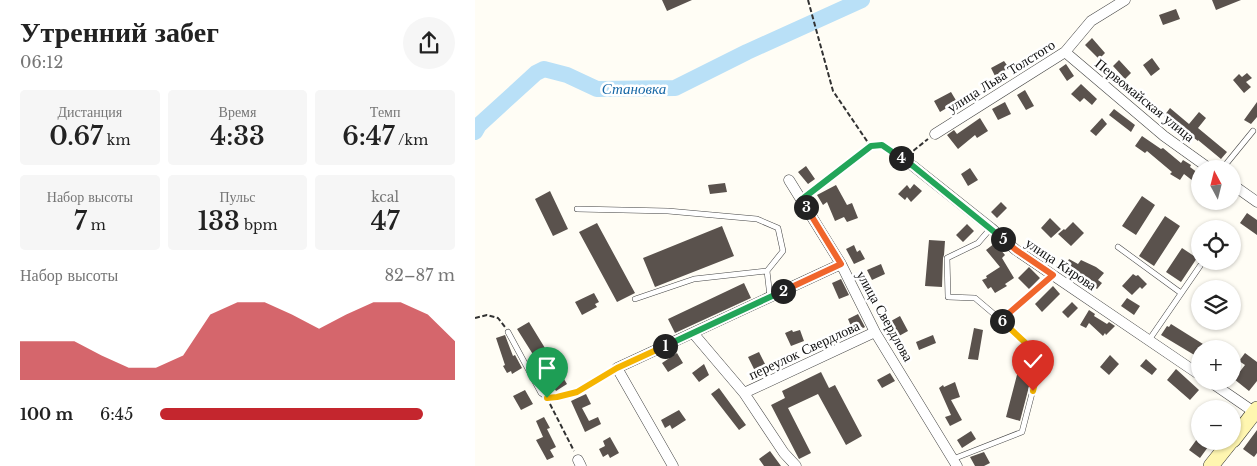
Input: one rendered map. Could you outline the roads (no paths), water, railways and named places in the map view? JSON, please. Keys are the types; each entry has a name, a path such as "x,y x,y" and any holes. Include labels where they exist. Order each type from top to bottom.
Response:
{"main road":[{"path":"1241,430 1256,412"},
{"path":"1211,466 1224,450"}],"street":[{"name":"улица Льва Толстого","path":"935,134 1065,52 1091,21 1125,0"},
{"name":"Первомайская улица","path":"1065,52 1164,136 1197,160"},
{"name":"улица Кирова","path":"913,166 1016,250 1191,369"},
{"name":"улица Свердлова","path":"789,180 841,264 875,332 955,462"},
{"path":"1241,191 1257,202"},
{"path":"673,466 617,368 841,264"},
{"name":"переулок Свердлова","path":"744,393 875,332"},
{"name":"переулок Свердлова","path":"693,333 744,393 796,466"},
{"path":"1223,390 1256,412"}],"lane":[{"path":"1229,160 1253,131"},
{"path":"577,209 668,211 757,219 778,228 783,251 767,271 694,279 635,300"},
{"path":"991,228 978,243 947,258 947,297 975,298 1022,339"},
{"path":"1118,247 1181,293"},
{"path":"1149,340 1197,270"},
{"path":"767,271 770,297"},
{"path":"1001,320 1053,275"},
{"path":"508,332 541,393 547,398 577,392 617,368"},
{"path":"955,462 1022,432 1043,351"}],"waterway":[{"name":"Становка","path":"475,132 479,125 536,73 544,69 567,75 597,89 675,88 747,52 862,0"}]}
